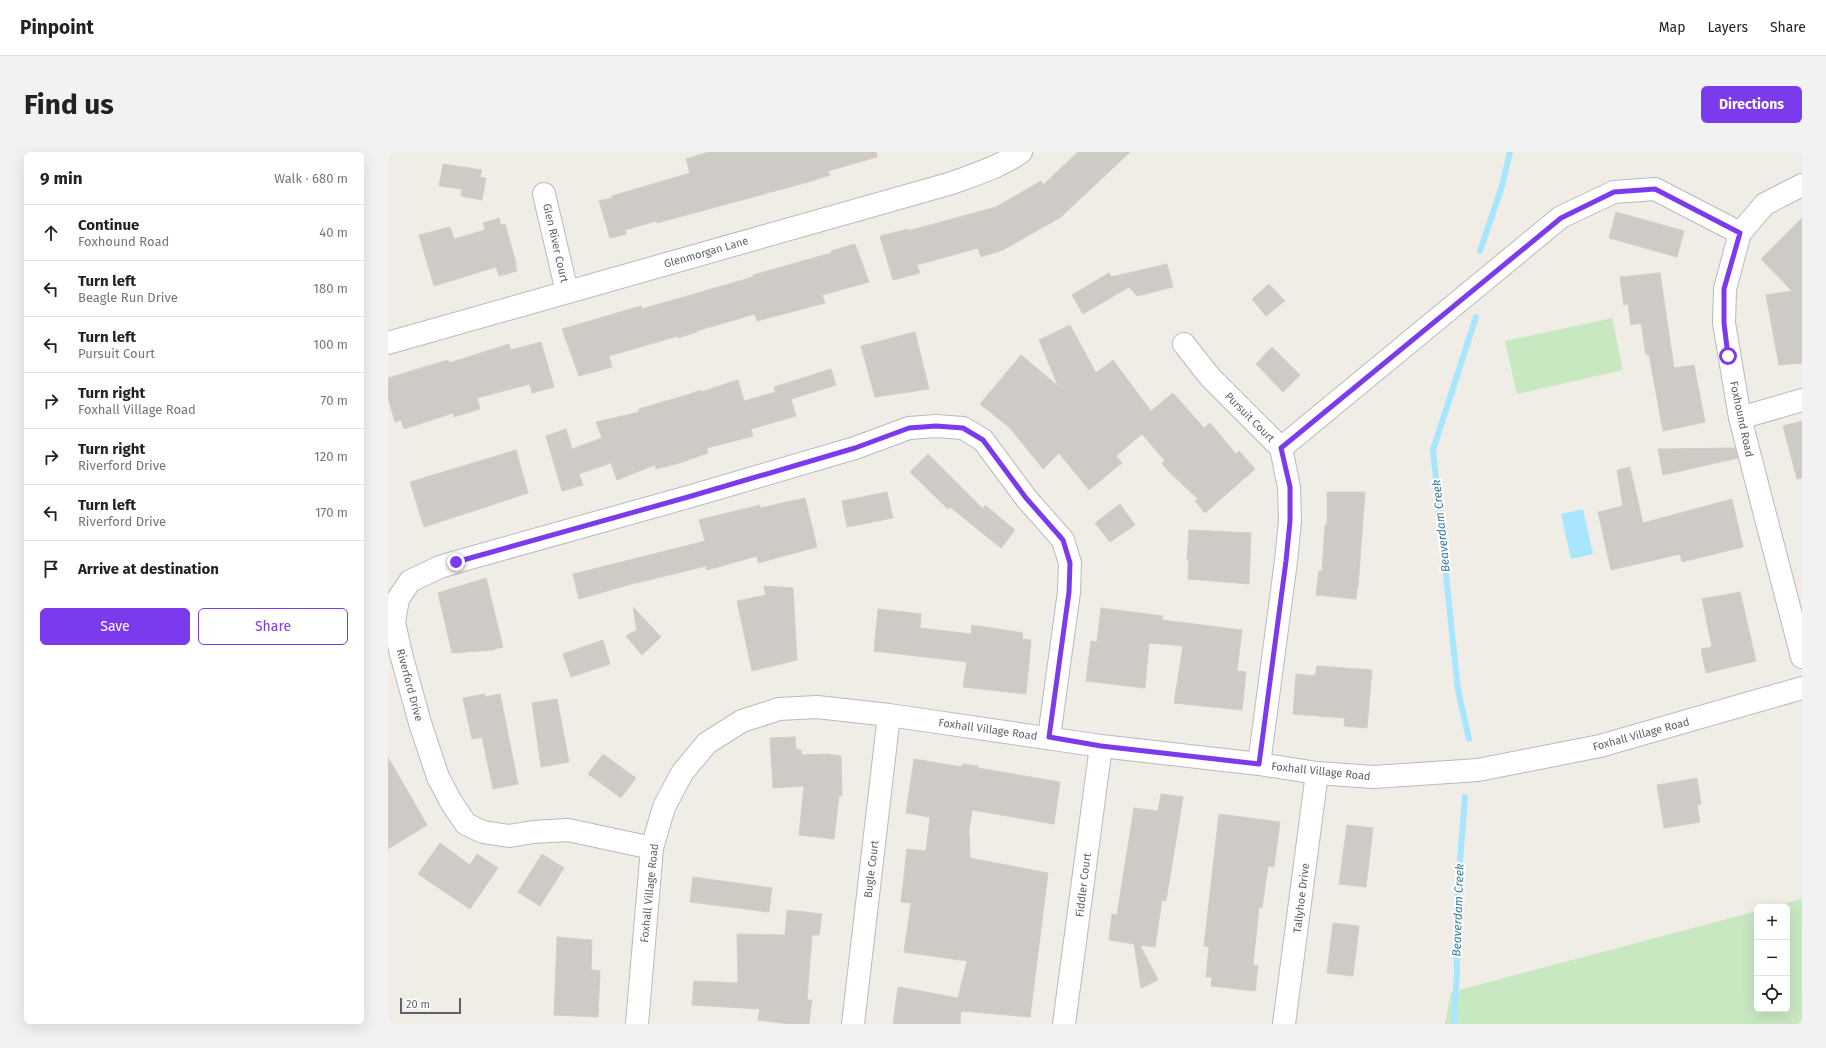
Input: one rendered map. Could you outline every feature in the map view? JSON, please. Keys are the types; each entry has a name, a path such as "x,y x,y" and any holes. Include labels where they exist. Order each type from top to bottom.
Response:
{"street":[{"name":"Glenmorgan Lane","path":"388,343 952,183 988,170 1021,152"},
{"name":"Foxhound Road","path":"1802,185 1765,204 1740,233 1724,289 1724,323 1740,418 1802,657"},
{"path":"1281,448 1561,218 1614,192 1655,189 1740,233"},
{"name":"Glen River Court","path":"544,194 567,292"},
{"name":"Pursuit Court","path":"1184,344 1210,377 1281,448 1290,487 1290,521 1286,561 1259,764"},
{"path":"1740,418 1802,400"},
{"name":"Riverford Drive","path":"652,848 568,830 533,832 509,836 483,832 466,824 451,802 438,777 420,723 401,654 394,622 398,599 410,581 440,567 456,562 847,450 909,428 936,426 963,428 983,440 1026,498 1063,540 1070,563 1069,592 1049,737"},
{"name":"Foxhall Village Road","path":"637,1024 652,848 664,807 682,773 707,743 742,721 778,709 817,707 889,714 1101,746 1259,764 1317,773 1374,777 1478,770 1600,746 1802,688"},
{"name":"Bugle Court","path":"853,1024 889,714"},
{"name":"Fiddler Court","path":"1064,1024 1101,746"},
{"name":"Tallyhoe Drive","path":"1284,1024 1317,773"}],"green space":[{"path":"1612,318 1623,370 1517,394 1505,341"},
{"path":"1802,899 1802,1024 1445,1024 1451,992 1754,912 1754,1012 1790,1012 1790,904 1783,904"}],"water":[{"path":"1583,509 1593,554 1571,559 1561,514"}],"building":[{"path":"709,152 876,152 877,157 828,171 830,175 812,181 657,223 656,221 625,230 626,234 610,238 599,201 690,173 686,159"},
{"path":"1078,152 1130,152 1061,217 1003,250 981,257 978,248 917,265 920,273 893,280 880,236 908,229 908,231 996,207 1041,181 1043,185"},
{"path":"443,164 482,170 480,177 486,178 482,200 461,196 462,189 439,186"},
{"path":"1616,212 1684,231 1677,257 1609,238"},
{"path":"499,218 501,225 505,224 517,271 499,276 496,267 434,286 419,235 450,227 454,239 485,230 483,223"},
{"path":"1802,218 1802,363 1779,365 1766,295 1792,291 1761,259"},
{"path":"855,244 869,282 822,295 825,303 757,321 755,314 696,331 697,332 678,338 678,336 609,356 612,367 579,376 562,329 641,306 642,309 753,277 753,275 831,253 831,251"},
{"path":"1167,264 1173,287 1137,296 1129,287 1083,314 1072,295 1109,273 1111,277"},
{"path":"1660,273 1674,368 1694,365 1705,422 1663,431 1649,354 1646,355 1641,323 1631,325 1628,304 1624,305 1620,277"},
{"path":"1269,284 1285,301 1266,316 1252,299"},
{"path":"1070,325 1096,373 1113,360 1151,411 1173,393 1204,428 1210,423 1236,454 1239,451 1255,469 1205,513 1195,501 1198,499 1168,471 1162,463 1165,461 1142,434 1116,456 1122,463 1089,490 1059,453 1043,469 1010,428 980,404 1021,355 1058,386 1039,340"},
{"path":"915,332 929,389 875,397 861,346"},
{"path":"541,342 554,387 532,393 530,384 477,398 480,409 454,417 453,413 404,429 401,420 395,422 388,398 388,378 448,360 449,363 509,344 511,350"},
{"path":"1272,347 1300,375 1283,392 1256,364"},
{"path":"831,369 836,385 791,399 796,416 751,429 753,436 707,448 708,453 676,464 656,469 655,465 617,480 611,463 579,474 583,485 562,491 546,436 566,429 572,449 602,438 596,422 639,412 639,409 738,380 744,401 775,392 774,387"},
{"path":"1802,421 1802,478 1797,479 1783,426"},
{"path":"1735,448 1738,458 1663,475 1658,449"},
{"path":"516,450 528,493 424,527 410,482"},
{"path":"928,454 983,509 985,505 1015,530 1001,548 950,507 948,509 910,472"},
{"path":"1630,467 1643,523 1732,499 1743,547 1682,562 1680,554 1611,570 1598,512 1623,506 1617,470"},
{"path":"887,492 893,518 847,527 842,501"},
{"path":"1327,492 1365,492 1356,599 1316,595 1319,571 1322,571 1325,525 1327,525"},
{"path":"805,498 817,547 758,563 757,556 707,570 706,566 628,585 579,599 573,574 705,541 699,520 760,505 760,508"},
{"path":"1120,504 1135,525 1110,542 1095,523"},
{"path":"1189,530 1251,533 1249,584 1188,579 1189,560 1187,560"},
{"path":"486,578 503,647 492,650 452,653 438,593"},
{"path":"764,586 793,588 797,660 752,671 737,601 766,595"},
{"path":"1740,592 1756,661 1706,673 1701,649 1712,647 1702,599"},
{"path":"633,607 661,637 642,655 626,636 637,630"},
{"path":"1101,608 1163,616 1162,620 1242,630 1237,671 1246,672 1242,710 1174,703 1183,646 1149,643 1145,688 1086,681 1091,641 1097,642"},
{"path":"878,609 921,614 920,628 971,634 972,625 1023,633 1022,639 1031,640 1026,694 963,687 967,662 874,651"},
{"path":"603,640 610,664 571,677 563,654"},
{"path":"1317,666 1372,670 1367,728 1344,726 1345,718 1293,714 1296,674 1315,676"},
{"path":"485,694 485,697 500,694 518,784 493,789 482,737 472,739 463,698"},
{"path":"557,699 569,762 541,767 532,703"},
{"path":"795,737 796,749 801,750 802,755 827,754 841,756 842,796 839,796 834,839 799,835 804,786 773,788 770,738"},
{"path":"603,754 636,778 621,798 588,774"},
{"path":"388,757 427,825 388,849"},
{"path":"914,759 962,767 963,764 978,766 978,768 1060,782 1054,824 972,810 969,831 970,858 1048,873 1030,1017 961,1011 960,1024 893,1024 898,987 958,998 967,961 904,952 911,903 901,902 907,849 926,851 930,817 906,813"},
{"path":"1697,778 1701,804 1697,805 1700,822 1664,828 1657,785"},
{"path":"1161,794 1183,797 1166,901 1162,900 1155,947 1140,945 1158,980 1141,988 1134,944 1109,940 1112,914 1117,915 1134,808 1158,811"},
{"path":"1219,814 1280,822 1274,867 1268,866 1262,908 1259,907 1253,965 1258,966 1255,991 1211,986 1212,977 1206,977 1209,947 1204,946"},
{"path":"1347,825 1373,828 1366,887 1339,884"},
{"path":"440,843 470,865 477,854 498,868 470,909 418,874"},
{"path":"542,854 564,868 540,906 518,892"},
{"path":"693,877 772,888 769,912 690,902"},
{"path":"787,910 822,914 819,935 812,935 807,1000 812,1000 809,1024 790,1024 758,1020 760,1009 692,1005 694,981 738,983 737,934 785,935"},
{"path":"1333,923 1359,926 1353,976 1327,973"},
{"path":"557,937 592,940 591,970 600,971 598,1017 554,1015"}],"waterway":[{"name":"Beaverdam Creek","path":"1480,251 1502,186 1510,152"},
{"name":"Beaverdam Creek","path":"1469,739 1458,690 1433,450 1476,317"},
{"name":"Beaverdam Creek","path":"1454,1024 1457,971 1456,939 1458,887 1465,797"}],"route":[{"path":"456,562 688,497 855,448 909,428 936,426 963,428 983,440 1026,498 1063,540 1070,563 1069,592 1049,737 1101,746 1259,764 1290,521 1290,487 1281,448 1561,218 1614,192 1655,189 1740,233 1724,289 1724,323 1728,356"}]}
